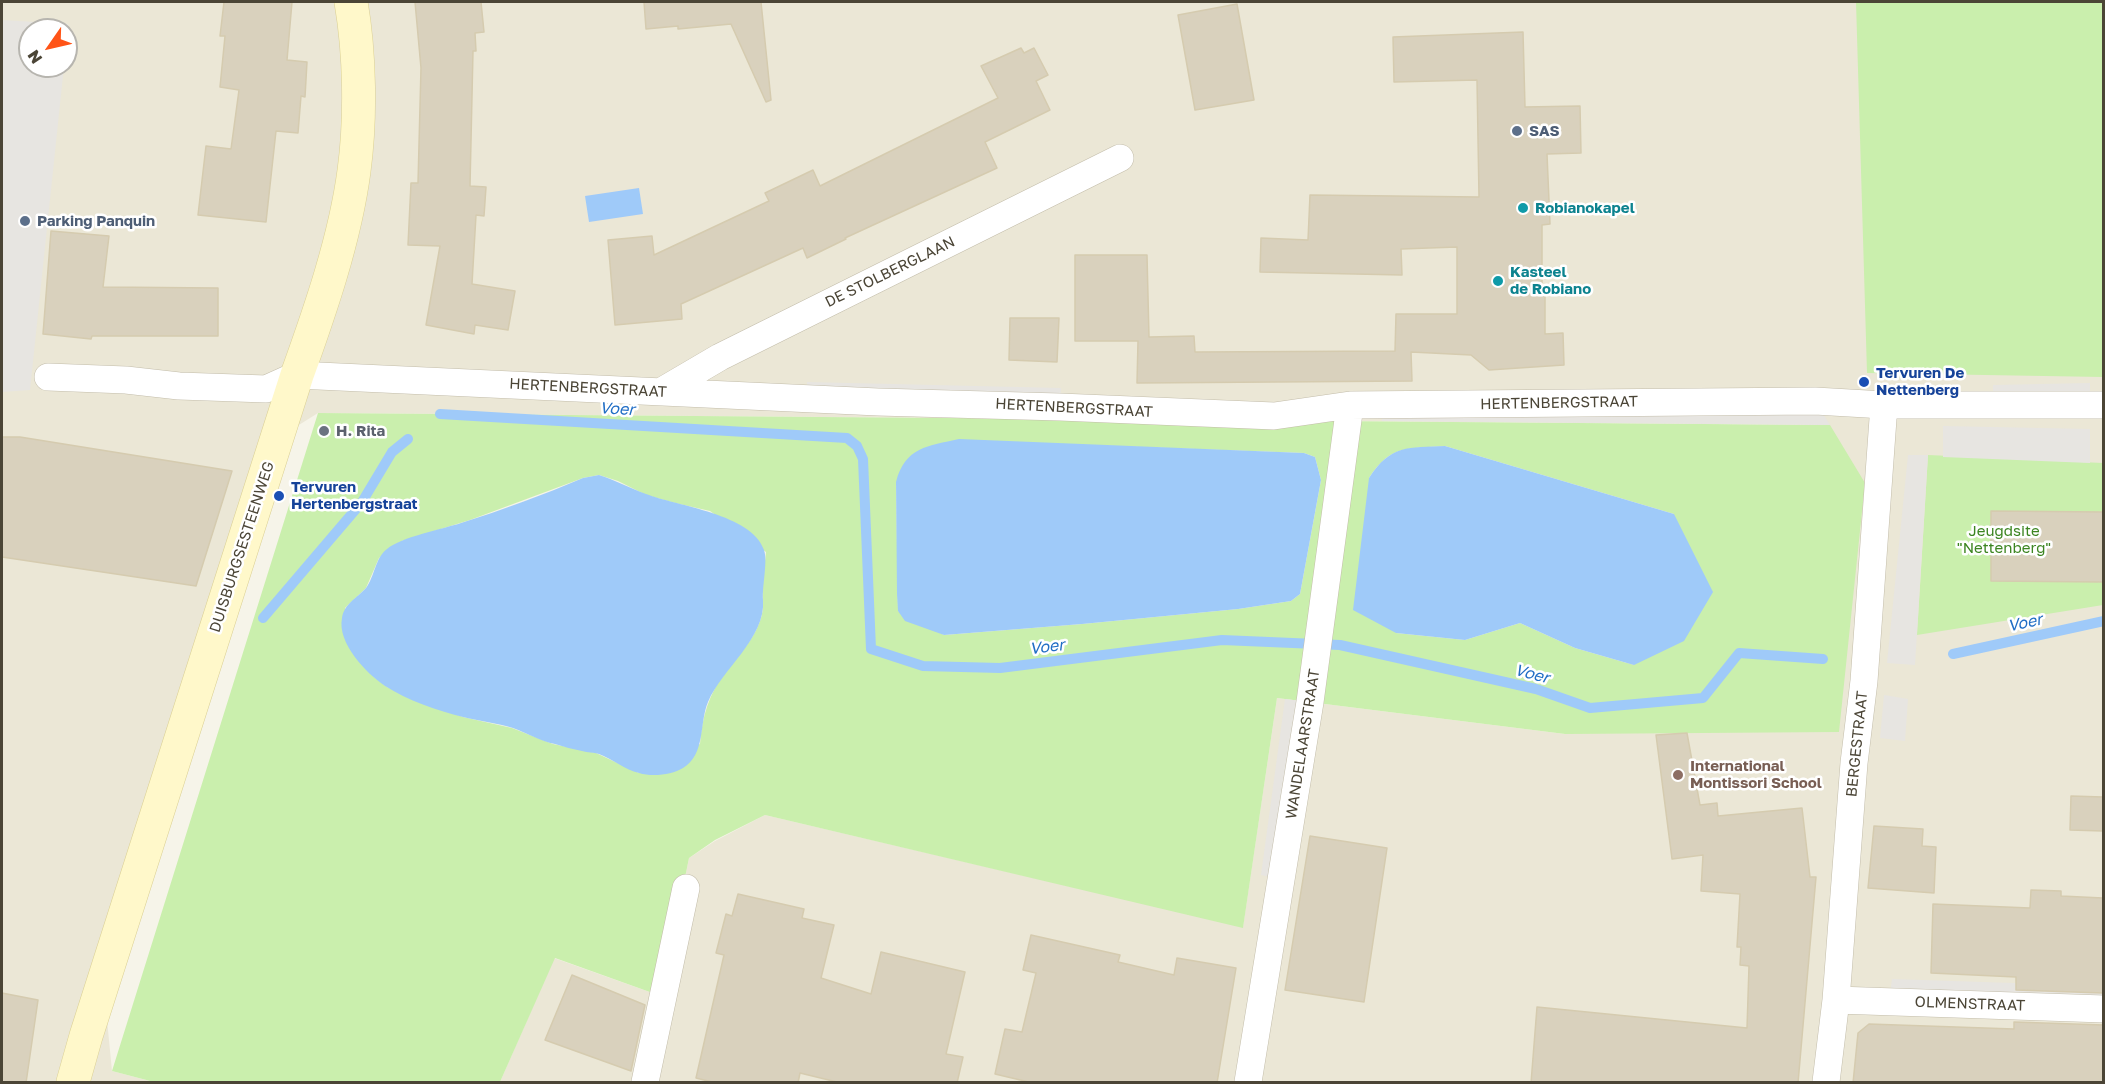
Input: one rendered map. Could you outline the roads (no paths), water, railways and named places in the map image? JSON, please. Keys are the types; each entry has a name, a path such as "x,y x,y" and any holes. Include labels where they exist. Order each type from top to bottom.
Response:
{"street":[{"name":"DUISBURGSESTEENWEG","path":"73,1083 86,1035 329,280 354,171 358,101 356,31 351,2"},
{"name":"DE STOLBERGLAAN","path":"662,391 720,357 1120,158"},
{"name":"HERTENBERGSTRAAT","path":"48,377 266,389 297,375 1274,416 1350,405 1815,401 1884,405 2103,405"},
{"name":"WANDELAARSTRAAT","path":"1248,1083 1316,658 1350,405"},
{"name":"BERGESTRAAT","path":"1826,1083 1836,1000 1854,763 1864,681 1884,405"},
{"path":"645,1083 686,888"},
{"name":"OLMENSTRAAT","path":"1836,1000 2103,1008"}],"water":[{"path":"639,188 643,214 589,222 585,196"},
{"path":"959,439 1304,453 1315,457 1321,480 1300,594 1291,601 1238,609 944,635 905,621 898,611 896,482 905,462 919,450"},
{"path":"1445,446 1674,514 1713,592 1684,641 1634,665 1575,648 1520,623 1465,640 1396,633 1353,610 1369,478 1377,467 1393,453 1410,448"},
{"path":"599,475 646,494 730,520 757,538 764,550 762,614 758,627 708,702 699,747 695,755 683,768 668,774 650,775 634,772 599,754 549,743 513,728 453,715 413,700 385,686 370,673 354,656 344,637 342,618 345,609 366,588 380,557 393,545 507,508 583,478"}],"waterway":[{"name":"Voer","path":"440,414 847,438 857,446 863,459 871,649 923,666 1000,668 1222,640 1340,645 1536,689 1590,708 1703,698 1739,653 1823,659"},
{"name":"Voer","path":"263,618 362,502 392,452 408,439"},
{"name":"Voer","path":"1953,654 2104,621"}],"place":[{"name":"SAS","path":"1517,131"},
{"name":"Robianokapel","path":"1523,208"},
{"name":"Parking Panquin","path":"25,221"},
{"name":"Kasteel de Robiano","path":"1498,281"},
{"name":"Tervuren De Nettenberg","path":"1864,382"},
{"name":"H. Rita","path":"324,431"},
{"name":"Tervuren Hertenbergstraat","path":"279,496"},
{"name":"International Montissori School","path":"1678,775"}],"park label":[{"name":"Jeugdsite \"Nettenberg\"","path":"2004,540"}]}
